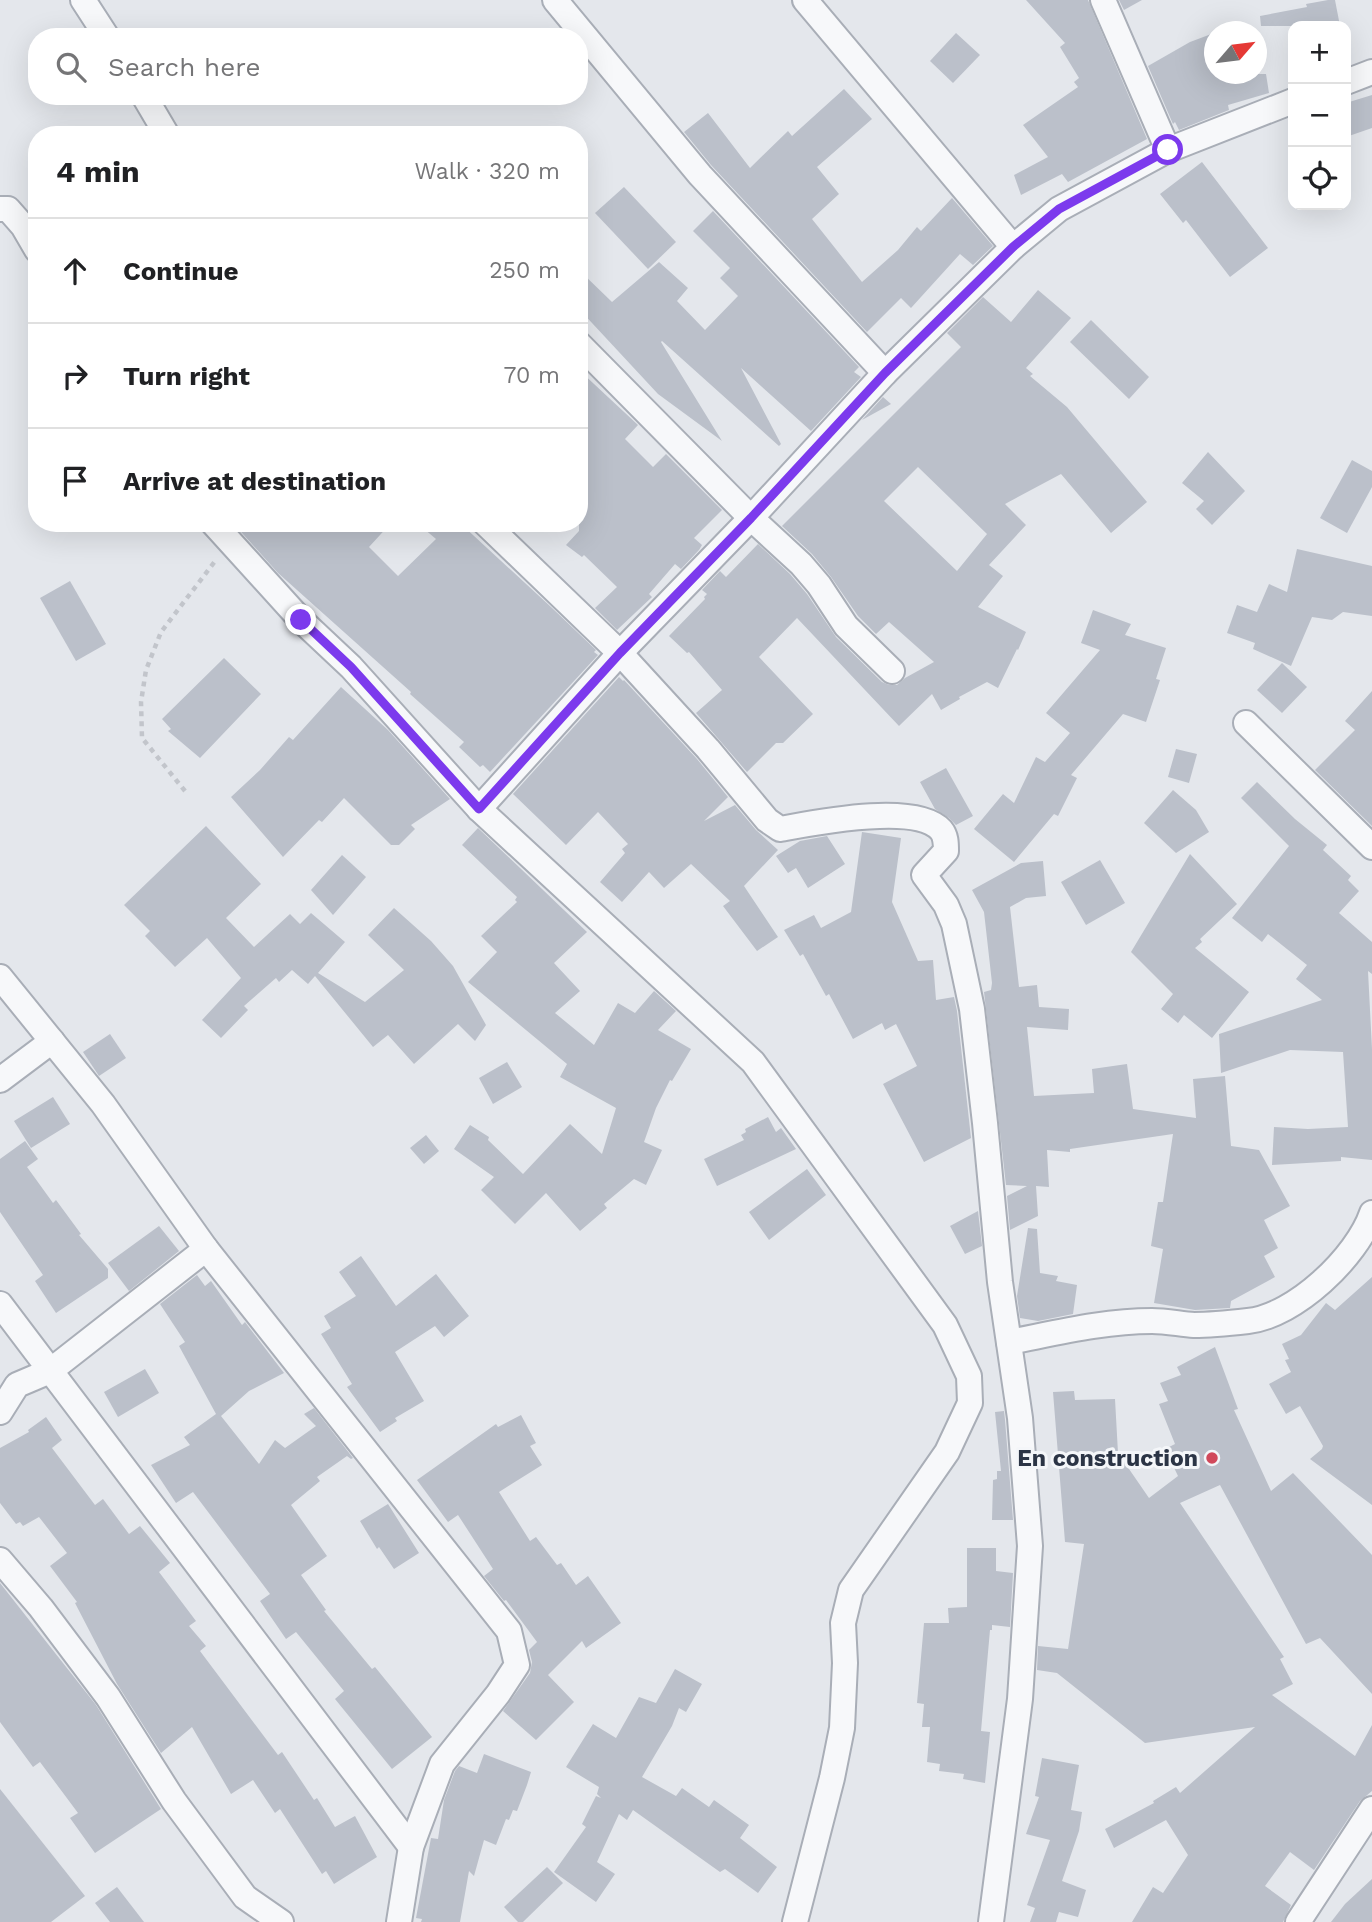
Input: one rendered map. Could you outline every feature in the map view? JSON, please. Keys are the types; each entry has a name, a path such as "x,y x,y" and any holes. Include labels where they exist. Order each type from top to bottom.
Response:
{"street":[{"path":"83,0 101,28"},
{"path":"555,0 578,28"},
{"path":"804,0 1013,247"},
{"path":"1102,0 1168,150"},
{"path":"588,40 700,175 885,373"},
{"path":"1351,80 1372,72"},
{"path":"479,809 620,653 751,518 885,373 1013,247 1059,209 1168,150 1288,103"},
{"path":"149,105 162,126"},
{"path":"0,209 8,209 28,235"},
{"path":"588,353 751,518 801,564 819,585 846,626 892,671"},
{"path":"220,532 301,620 351,667 479,809 753,1062 945,1325 969,1376 970,1403 947,1452 850,1590 843,1623 845,1663 842,1728 795,1922"},
{"path":"494,532 620,653 708,749 767,820 780,829 860,816 898,817 926,821 940,829 946,839 946,851 924,875 946,905 954,924 972,1009 1000,1282 1020,1418 1030,1546 1020,1699 991,1922"},
{"path":"1246,723 1372,848"},
{"path":"0,977 103,1104 206,1249 509,1631 517,1665 442,1764 411,1847 399,1922"},
{"path":"0,1080 52,1041"},
{"path":"1009,1342 1087,1327 1152,1321 1195,1325 1251,1321 1289,1307 1333,1271 1366,1230 1372,1213"},
{"path":"0,1412 17,1385 50,1371 206,1249"},
{"path":"0,1304 411,1847"},
{"path":"0,1560 41,1608 108,1697 174,1801 245,1897 281,1922"},
{"path":"1298,1922 1372,1809"}],"path":[{"path":"186,792 142,737 141,702 146,670 161,632 229,543"}],"building":[{"path":"1026,0 1088,0 1147,139 1068,182 1062,174 1021,195 1014,175 1048,157 1023,125 1078,87 1074,82 1079,78 1060,47 1065,43"},
{"path":"1119,0 1142,0 1124,10"},
{"path":"1335,0 1339,21 1288,21 1288,26 1267,26 1267,21 1260,21 1260,16 1307,7 1306,4"},
{"path":"956,33 980,55 953,83 930,61"},
{"path":"1204,37 1204,84 1267,84 1267,80 1269,93 1228,105 1229,110 1179,130 1175,122 1173,124 1148,66"},
{"path":"844,89 872,119 817,167 839,194 812,219 862,282 898,250 917,227 921,231 952,198 993,246 973,265 960,254 911,308 901,298 867,332 711,165 684,132 708,113 750,168 788,131 792,136"},
{"path":"1372,95 1372,128 1351,135 1351,101"},
{"path":"1202,162 1268,248 1230,277 1186,220 1183,223 1160,194"},
{"path":"624,187 676,242 648,269 595,213"},
{"path":"713,211 859,367 854,372 861,377 811,431 741,368 781,444 779,446 662,341 722,441 658,394 588,319 588,279 612,302 659,262 688,288 677,301 705,330 738,296 720,278 730,268 693,231"},
{"path":"1038,290 1071,318 1026,368 1033,374 1030,376 1067,407 1147,502 1111,533 1061,474 1005,504 1026,525 989,565 1003,576 978,607 1026,632 1018,650 998,688 987,682 941,710 932,694 899,726 797,618 759,657 813,714 783,743 776,743 747,772 696,713 722,690 689,652 669,636 705,599 707,594 702,590 720,571 726,577 758,544 807,594 836,637 882,682 897,685 934,662 889,622 876,634 858,616 812,554 782,526 961,347 947,333 983,297 1011,322","holes":["918,467 987,534 957,571 884,501"]},
{"path":"1091,320 1149,377 1129,399 1070,342"},
{"path":"588,378 638,425 625,439 653,467 666,454 722,510 694,538 702,545 699,550 681,569 675,564 649,594 652,597 617,630 595,608 617,587 584,555 582,557 566,545 578,532 588,532"},
{"path":"883,397 891,404 862,420"},
{"path":"1208,452 1245,491 1212,525 1196,509 1204,501 1182,483"},
{"path":"1352,460 1372,471 1372,487 1347,533 1320,518"},
{"path":"241,532 383,532 369,547 398,576 436,539 428,532 470,532 596,650 594,652 598,655 490,772 483,765 480,767 459,747 464,742 410,694 411,692 278,573"},
{"path":"1297,549 1372,566 1372,616 1343,612 1332,620 1312,617 1291,666 1253,649 1255,643 1227,633 1237,605 1257,612 1269,584 1287,592"},
{"path":"70,581 106,644 76,661 40,598"},
{"path":"1093,610 1131,624 1125,635 1166,648 1156,679 1160,680 1146,722 1123,714 1071,775 1077,778 1058,816 1054,814 1014,862 974,829 1003,794 1014,803 1036,757 1045,762 1070,733 1046,713 1100,650 1081,643"},
{"path":"224,658 261,694 200,758 168,731 171,729 162,719"},
{"path":"1282,663 1307,687 1282,713 1257,690"},
{"path":"619,677 697,759 728,797 704,821 735,805 778,850 744,886 778,937 757,951 723,906 730,901 691,864 664,888 649,872 622,902 600,882 625,853 622,849 628,844 598,812 566,845 513,794"},
{"path":"341,687 388,730 450,799 411,825 415,829 399,845 391,845 344,798 283,857 231,797 289,737 293,740"},
{"path":"1372,691 1372,826 1315,770 1355,730 1345,721"},
{"path":"1176,749 1197,754 1189,783 1168,777"},
{"path":"946,768 973,816 956,825 935,809 920,782"},
{"path":"1257,782 1327,845 1323,850 1351,876 1348,880 1359,891 1339,913 1372,942 1372,974 1368,971 1372,1049 1372,1160 1341,1157 1341,1161 1272,1165 1274,1127 1348,1127 1343,1052 1290,1050 1221,1073 1219,1034 1322,1000 1296,979 1307,965 1268,934 1262,942 1232,918 1289,846 1241,798"},
{"path":"1173,790 1196,810 1209,832 1176,853 1144,823"},
{"path":"206,826 261,884 226,918 254,947 290,914 300,924 311,913 345,942 318,973 365,1002 404,970 368,935 394,908 431,941 453,966 486,1025 475,1041 458,1024 414,1064 388,1035 373,1047 315,976 308,984 292,970 279,982 276,978 244,1006 248,1010 221,1038 202,1020 241,978 207,938 175,967 145,936 150,931 124,905"},
{"path":"478,828 587,932 554,963 580,991 555,1013 594,1045 618,1003 635,1013 654,991 676,1011 658,1030 691,1049 672,1081 670,1080 644,1142 662,1150 646,1185 634,1179 604,1204 607,1208 580,1231 546,1193 515,1224 481,1190 494,1177 454,1149 470,1125 489,1137 488,1140 523,1174 570,1124 602,1154 616,1108 560,1077 567,1064 468,982 497,952 481,936 517,902 517,897 462,845"},
{"path":"862,832 901,838 892,902 918,961 933,960 936,1000 954,997 957,1011 971,1138 924,1162 883,1084 917,1066 896,1024 885,1030 882,1023 853,1039 829,994 826,996 803,954 800,956 784,930 814,915 821,928 851,912"},
{"path":"827,836 845,864 808,888 796,868 788,873 776,856 800,841"},
{"path":"1190,854 1237,904 1200,939 1202,942 1195,948 1249,992 1212,1038 1184,1015 1178,1023 1161,1009 1173,994 1131,952"},
{"path":"342,855 366,877 333,915 311,890"},
{"path":"1100,860 1125,903 1086,925 1061,882"},
{"path":"1043,861 1046,896 1026,898 1010,907 1019,987 1037,985 1039,1007 1069,1009 1068,1030 1027,1027 1034,1096 1094,1093 1092,1069 1127,1064 1133,1109 1196,1118 1193,1079 1225,1076 1231,1146 1259,1150 1290,1206 1264,1220 1278,1248 1264,1256 1275,1277 1231,1301 1230,1308 1195,1310 1154,1303 1163,1249 1151,1246 1158,1202 1163,1202 1173,1134 1070,1149 1070,1152 1047,1150 1049,1187 1036,1186 1038,1216 1010,1230 1007,1196 1027,1186 1006,1185 984,992 991,990 992,983 984,912 972,890 1021,863"},
{"path":"110,1034 126,1058 99,1076 83,1052"},
{"path":"507,1062 522,1087 493,1104 479,1078"},
{"path":"53,1097 70,1124 31,1148 14,1121"},
{"path":"768,1117 776,1132 781,1128 796,1149 717,1186 704,1159 744,1140 741,1135 746,1132 745,1129"},
{"path":"426,1135 439,1151 424,1164 410,1148"},
{"path":"25,1141 38,1159 27,1167 53,1203 56,1200 81,1234 79,1235 108,1269 108,1278 56,1313 35,1281 43,1275 0,1212 0,1159"},
{"path":"807,1169 826,1195 769,1240 749,1212"},
{"path":"978,1211 982,1246 965,1254 950,1226"},
{"path":"159,1226 179,1251 129,1291 108,1263"},
{"path":"1028,1228 1037,1229 1040,1273 1058,1276 1056,1281 1077,1285 1073,1314 1038,1321 1020,1318 1017,1296"},
{"path":"361,1256 396,1306 436,1274 469,1316 444,1337 435,1326 395,1352 424,1401 395,1418 397,1421 380,1432 347,1387 352,1384 321,1334 331,1328 324,1316 356,1296 339,1272"},
{"path":"197,1275 205,1286 211,1281 242,1325 245,1322 284,1373 249,1391 221,1416 259,1464 275,1440 285,1448 316,1426 304,1414 314,1408 353,1458 347,1456 317,1477 320,1481 291,1505 327,1556 301,1575 326,1610 324,1611 372,1669 375,1667 432,1737 392,1769 335,1699 344,1691 296,1632 286,1639 260,1601 270,1594 193,1492 176,1503 151,1465 190,1445 184,1437 216,1414 179,1346 185,1342 160,1304"},
{"path":"1372,1277 1372,1505 1310,1459 1323,1446 1300,1406 1286,1414 1269,1384 1291,1372 1282,1344 1301,1335 1326,1303 1335,1310"},
{"path":"1215,1347 1238,1409 1234,1410 1271,1491 1293,1473 1372,1555 1372,1694 1320,1638 1306,1644 1220,1485 1180,1503 1284,1657 1280,1659 1293,1684 1272,1695 1355,1756 1372,1725 1372,1791 1360,1801 1314,1870 1290,1852 1265,1886 1291,1905 1283,1922 1132,1922 1153,1887 1163,1893 1188,1855 1166,1820 1114,1848 1105,1829 1154,1803 1153,1801 1176,1787 1180,1793 1255,1727 1145,1743 1057,1673 1037,1670 1038,1646 1068,1649 1084,1544 1065,1542 1053,1392 1074,1391 1075,1400 1115,1399 1118,1453 1149,1498 1178,1476 1165,1449 1175,1444 1159,1404 1168,1401 1160,1383 1181,1375 1177,1367"},
{"path":"145,1369 159,1393 118,1417 104,1392"},
{"path":"1004,1411 1013,1520 992,1520 993,1480 997,1479 997,1471 1001,1471 995,1412"},
{"path":"521,1415 536,1443 530,1446 542,1465 499,1492 530,1541 536,1537 557,1565 561,1563 576,1585 588,1576 621,1623 586,1648 582,1641 548,1675 574,1702 536,1740 503,1711 530,1673 532,1662 529,1650 537,1642 506,1600 504,1601 484,1576 493,1569 458,1515 448,1522 417,1480 496,1424 498,1427"},
{"path":"46,1417 62,1440 52,1448 95,1505 103,1499 129,1534 140,1526 170,1563 159,1572 196,1621 189,1626 206,1646 200,1651 278,1755 282,1752 335,1827 355,1816 377,1857 334,1884 326,1871 322,1874 280,1809 275,1813 253,1780 231,1794 192,1727 161,1753 117,1684 75,1603 77,1602 50,1566 67,1553 39,1517 23,1526 20,1522 16,1524 0,1503 0,1448 29,1432 28,1430"},
{"path":"388,1504 419,1553 394,1569 379,1547 377,1549 360,1521"},
{"path":"967,1548 996,1548 996,1571 1013,1573 1010,1627 992,1625 990,1630 981,1731 990,1732 985,1783 963,1779 964,1774 939,1771 940,1764 927,1762 930,1727 922,1727 924,1704 917,1703 924,1623 949,1623 948,1608 967,1607"},
{"path":"0,1583 96,1705 161,1809 95,1853 70,1818 78,1813 40,1762 33,1767 0,1722"},
{"path":"675,1669 702,1684 686,1712 679,1708 672,1726 642,1777 676,1796 682,1788 709,1807 714,1800 749,1825 740,1838 777,1867 758,1893 725,1869 720,1872 633,1810 627,1820 619,1814 597,1862 615,1874 596,1902 554,1872 586,1827 582,1824 596,1796 601,1798 597,1794 599,1787 566,1767 593,1724 616,1738 639,1697 656,1703"},
{"path":"484,1754 531,1772 527,1785 517,1811 513,1810 509,1820 506,1819 496,1845 484,1840 474,1876 469,1871 460,1922 421,1922 422,1919 416,1918 431,1838 438,1839 444,1800 459,1766 477,1773"},
{"path":"1042,1758 1079,1765 1071,1810 1082,1812 1079,1831 1062,1881 1086,1890 1078,1917 1059,1912 1056,1922 1030,1922 1035,1908 1027,1905 1050,1840 1026,1834 1039,1797 1035,1796"},
{"path":"0,1789 85,1896 51,1922 0,1922"},
{"path":"547,1867 563,1883 523,1922 518,1922 504,1907"},
{"path":"1372,1879 1372,1922 1331,1922 1345,1904"},
{"path":"117,1887 144,1922 110,1922 95,1903"}],"place":[{"name":"En construction","path":"1212,1458"}],"route":[{"path":"301,620 351,667 479,809 620,653 751,518 885,373 1013,247 1059,209 1168,150"}]}
